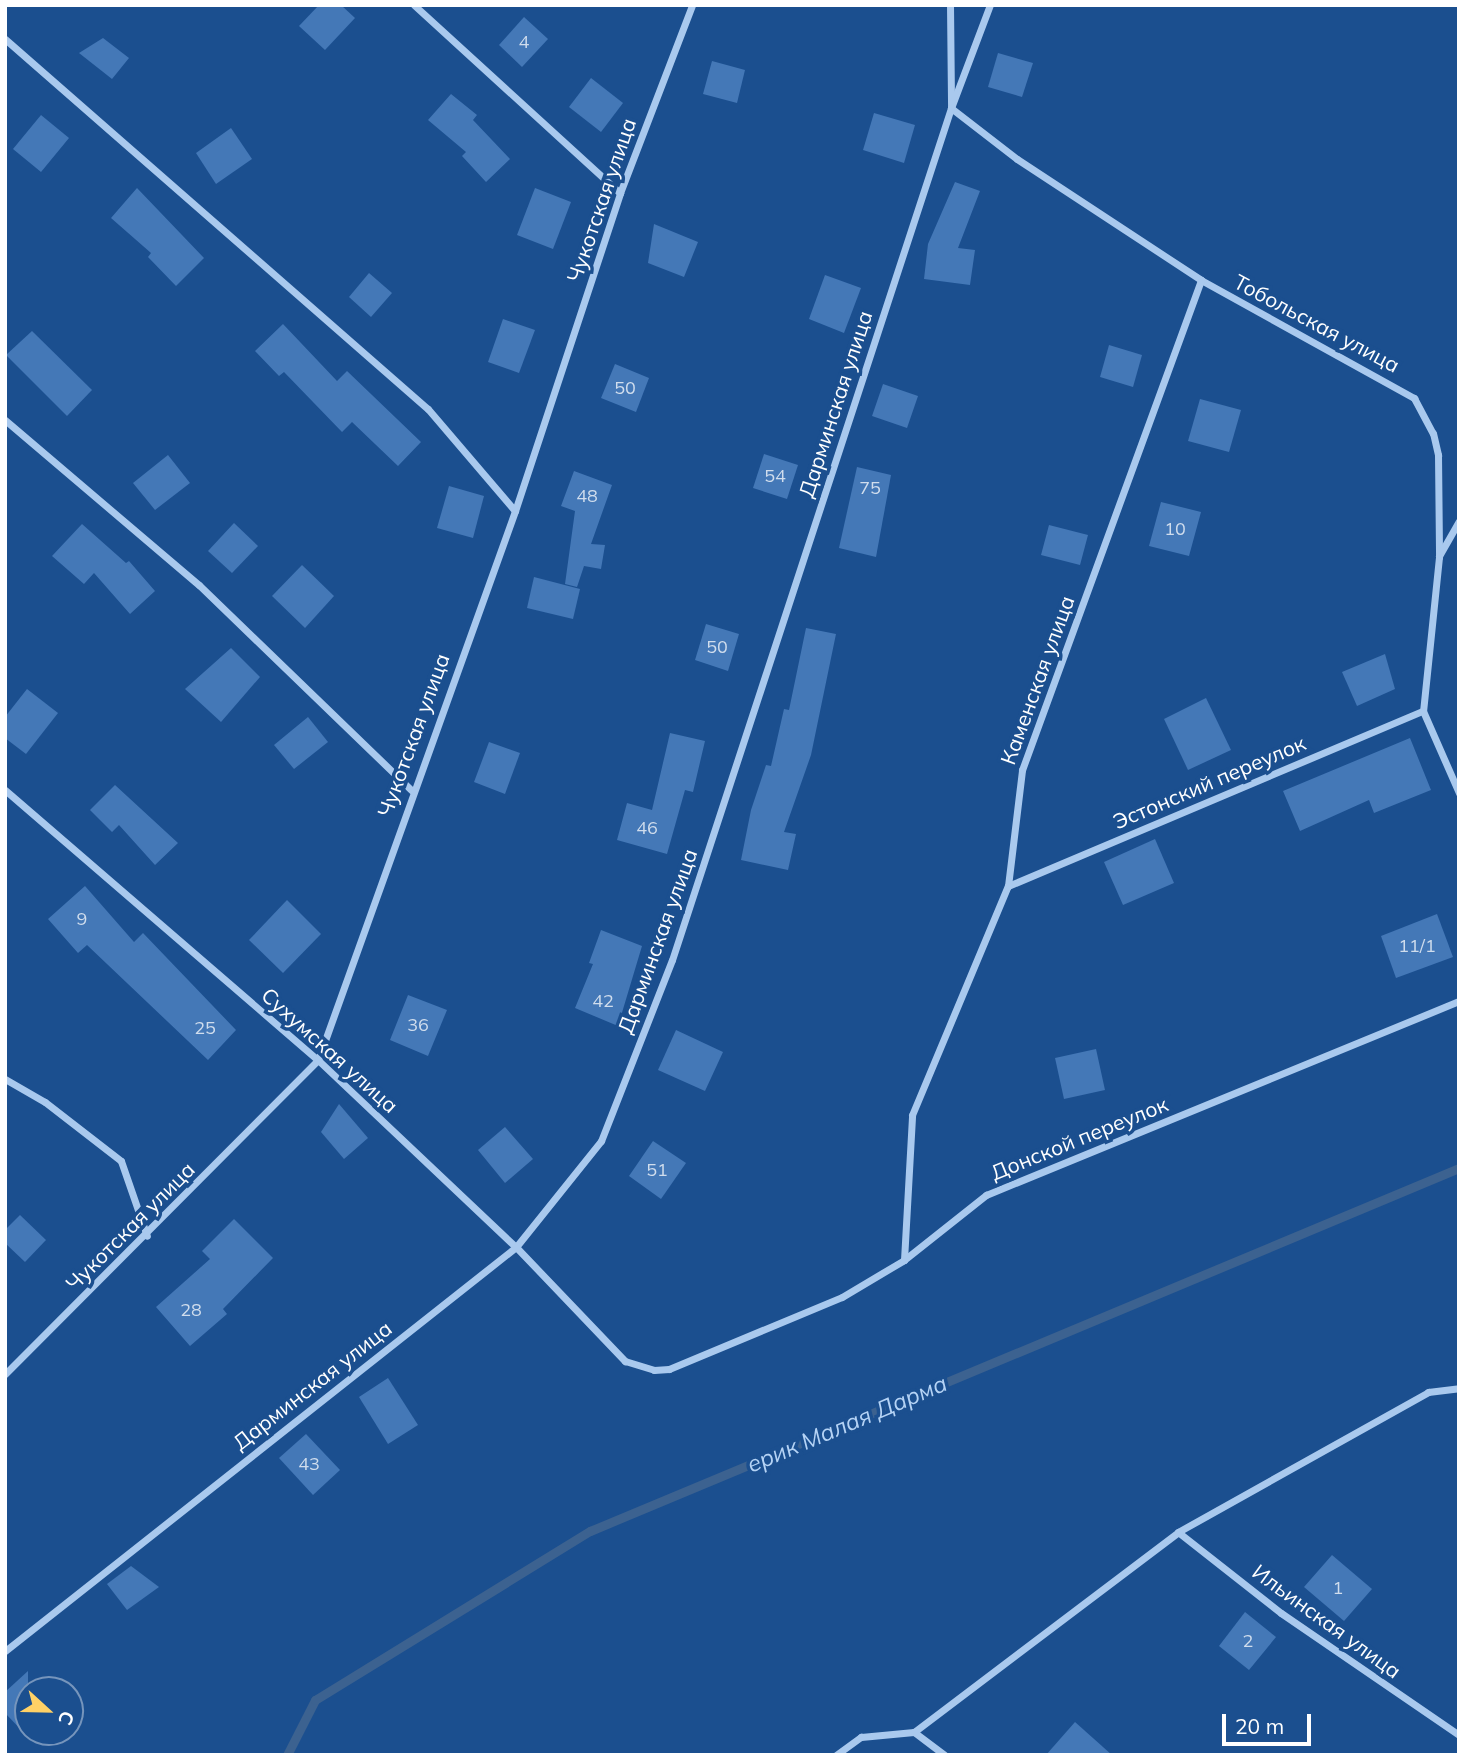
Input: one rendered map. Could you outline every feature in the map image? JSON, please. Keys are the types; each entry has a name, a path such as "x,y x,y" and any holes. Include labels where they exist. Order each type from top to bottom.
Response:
{"street":[{"path":"414,5 620,193"},
{"name":"Чукотская улица","path":"5,1374 146,1236 318,1060 411,790 515,511 620,193 692,5"},
{"path":"950,5 951,108"},
{"name":"Дарминская улица","path":"5,1651 516,1247 601,1141 671,960 951,108 990,5"},
{"path":"5,39 428,409 515,511"},
{"name":"Тобольская улица","path":"951,108 1017,159 1201,280 1414,398 1433,433 1437,455 1439,557 1423,711 1459,793"},
{"name":"Каменская улица","path":"904,1260 912,1115 1007,886 1021,770 1201,280"},
{"path":"5,420 199,585 411,790"},
{"path":"1439,557 1459,521"},
{"name":"Эстонский переулок","path":"1007,886 1423,711"},
{"name":"Сухумская улица","path":"5,790 318,1060 516,1247 616,1352"},
{"name":"Донской переулок","path":"616,1352 636,1367 669,1369 842,1297 904,1260 986,1195 1459,1001"},
{"path":"5,1079 45,1102 121,1161 130,1175 146,1236"},
{"path":"836,1755 861,1737 914,1732 1178,1532 1428,1392 1459,1388"},
{"name":"Ильинская улица","path":"1178,1532 1281,1613 1459,1735"},
{"path":"914,1732 944,1755"}],"building":[{"path":"319,5 341,5 355,18 325,50 299,26"},
{"path":"524,17 548,39 522,67 499,45"},
{"path":"103,38 129,58 112,79 79,53"},
{"path":"998,53 1033,63 1022,97 988,87"},
{"path":"712,61 745,70 737,103 703,94"},
{"path":"591,78 623,103 601,132 569,107"},
{"path":"451,94 477,115 473,120 510,159 486,182 462,156 466,152 428,120"},
{"path":"874,113 915,125 904,163 863,150"},
{"path":"41,115 69,138 41,172 13,149"},
{"path":"231,128 252,159 216,184 196,153"},
{"path":"955,182 980,191 958,248 975,250 970,285 924,279 928,244"},
{"path":"137,188 204,258 176,286 148,257 151,253 111,218"},
{"path":"535,188 571,202 553,249 517,235"},
{"path":"654,224 698,242 684,277 648,263"},
{"path":"369,273 392,293 371,317 349,297"},
{"path":"825,275 861,288 844,333 809,319"},
{"path":"503,319 535,330 519,373 488,362"},
{"path":"283,324 337,381 347,371 421,442 398,466 352,422 342,432 284,372 279,376 255,351"},
{"path":"32,331 92,390 67,416 6,355"},
{"path":"1109,345 1142,355 1133,387 1100,377"},
{"path":"615,364 649,378 636,412 601,398"},
{"path":"883,384 918,396 907,428 872,416"},
{"path":"1200,399 1241,410 1229,452 1188,441"},
{"path":"764,454 798,465 787,499 753,488"},
{"path":"168,455 190,483 155,510 133,483"},
{"path":"857,467 891,475 876,557 839,548"},
{"path":"574,471 612,485 591,544 605,545 601,569 584,566 577,587 565,584 575,511 561,506"},
{"path":"449,486 484,496 473,538 437,528"},
{"path":"1161,502 1201,512 1189,556 1149,546"},
{"path":"234,523 258,546 232,573 208,551"},
{"path":"82,524 126,563 129,561 155,591 130,614 94,573 84,584 52,556"},
{"path":"1049,525 1088,535 1080,565 1041,555"},
{"path":"302,565 334,596 305,628 272,596"},
{"path":"534,577 580,589 573,619 527,608"},
{"path":"706,624 739,634 728,671 695,660"},
{"path":"806,628 836,634 811,755 784,832 796,834 788,870 741,860 751,810 766,765 771,766 784,709 789,710"},
{"path":"231,648 260,677 221,722 185,689"},
{"path":"1385,654 1395,689 1357,706 1342,672"},
{"path":"27,689 58,713 26,754 5,738 5,717"},
{"path":"1206,698 1231,750 1188,770 1164,719"},
{"path":"308,717 328,742 294,769 274,745"},
{"path":"670,733 705,741 693,792 685,790 667,854 617,840 627,803 652,810"},
{"path":"1410,738 1431,790 1374,813 1369,800 1300,831 1283,791"},
{"path":"489,742 520,753 505,794 474,782"},
{"path":"115,785 178,843 155,865 119,825 112,832 90,810"},
{"path":"1155,839 1174,883 1123,905 1104,862"},
{"path":"85,886 134,942 143,933 236,1030 208,1060 87,945 78,953 48,919"},
{"path":"287,900 321,934 283,973 249,940"},
{"path":"1437,914 1453,957 1396,978 1381,936"},
{"path":"601,930 642,946 618,1026 575,1008 593,964 589,963"},
{"path":"408,995 447,1010 428,1056 390,1040"},
{"path":"676,1030 723,1052 705,1091 658,1070"},
{"path":"1096,1049 1105,1090 1064,1099 1055,1058"},
{"path":"339,1104 368,1138 344,1159 321,1132"},
{"path":"505,1127 533,1159 505,1183 478,1150"},
{"path":"653,1141 686,1163 661,1199 629,1176"},
{"path":"20,1215 46,1240 25,1262 5,1243 5,1230"},
{"path":"234,1219 273,1258 223,1309 227,1314 190,1346 156,1307 210,1259 202,1251"},
{"path":"388,1378 418,1425 388,1444 359,1397"},
{"path":"306,1434 340,1470 313,1495 279,1458"},
{"path":"1332,1555 1372,1589 1344,1621 1304,1587"},
{"path":"131,1566 159,1587 127,1610 107,1584"},
{"path":"1245,1612 1276,1637 1249,1670 1219,1646"},
{"path":"14,1684 14,1722 5,1713 5,1692"},
{"path":"1075,1722 1112,1755 1046,1755"}],"waterway":[{"name":"ерик Малая Дарма","path":"287,1755 315,1700 590,1531 1459,1168"}]}
